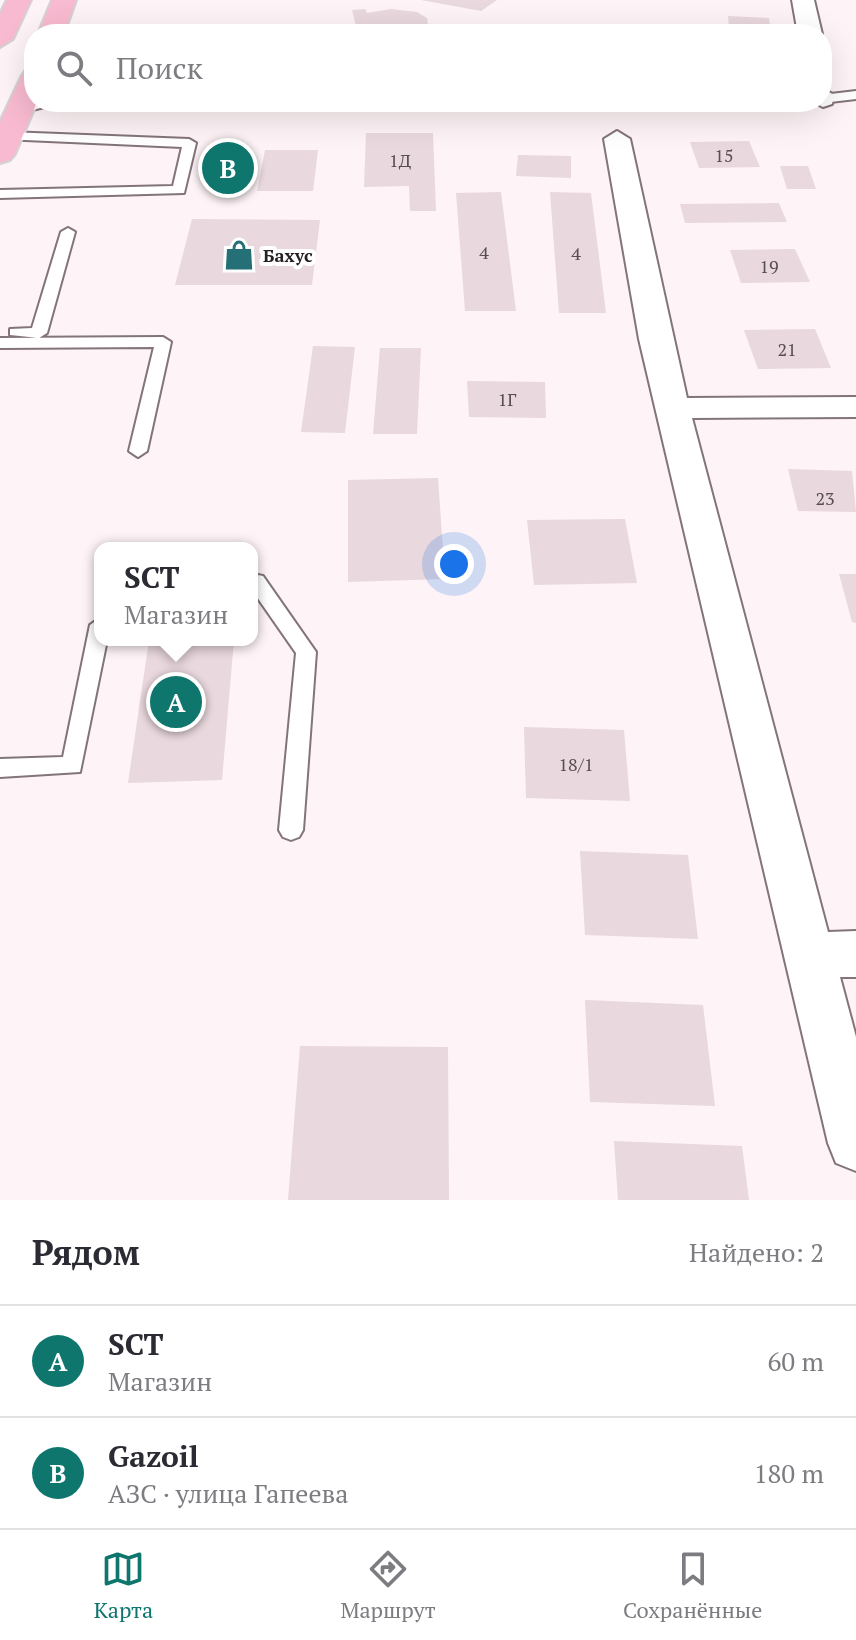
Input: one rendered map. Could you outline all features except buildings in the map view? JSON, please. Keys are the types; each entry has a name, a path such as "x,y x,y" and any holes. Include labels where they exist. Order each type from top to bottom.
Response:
{"highway":[{"path":"0,39 19,0"},
{"path":"55,24 64,0"},
{"path":"7,127 24,96"}],"street":[{"path":"803,0 808,24"},
{"path":"617,139 655,339 834,955 856,1143"},
{"path":"675,408 856,407"}],"lane":[{"path":"832,97 856,95"},
{"path":"7,127 38,112"},
{"path":"0,194 179,190 189,143 7,127"},
{"path":"0,332 39,333 68,232"},
{"path":"0,343 163,342 138,451"},
{"path":"258,584 306,652 291,830"},
{"path":"0,768 72,766 96,646"}],"place":[{"name":"Gazoil","path":"228,168"},
{"name":"Бахус","path":"239,255"},
{"name":"SCT","path":"176,702"}]}
